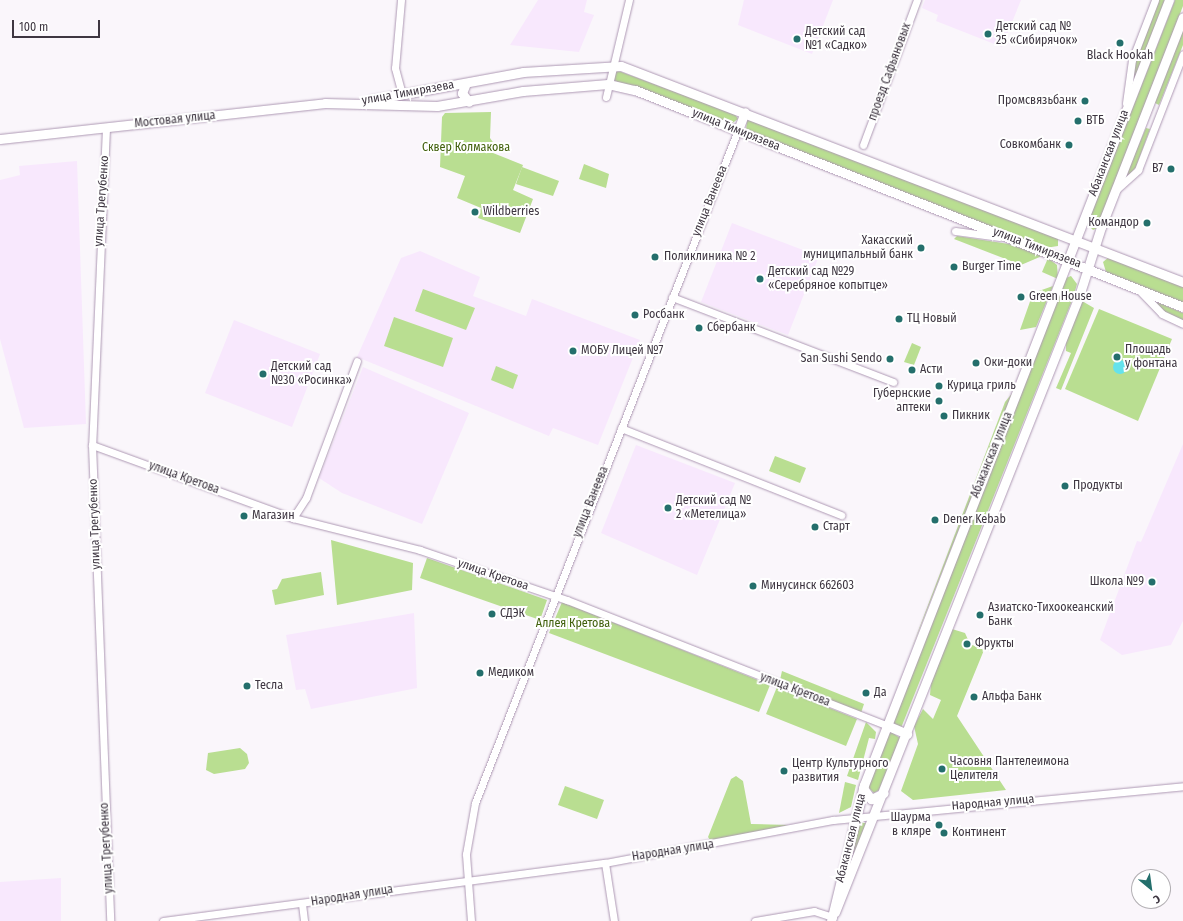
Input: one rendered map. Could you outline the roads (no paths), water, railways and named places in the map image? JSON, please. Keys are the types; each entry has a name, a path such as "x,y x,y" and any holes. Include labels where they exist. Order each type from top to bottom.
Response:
{"main road":[{"name":"Абаканская улица","path":"832,919 854,818 863,788 886,725 1169,0"},
{"name":"Абаканская улица","path":"832,919 842,902 876,815 1088,268 1115,192 1183,17"},
{"name":"улица Тимирязева","path":"350,103 402,95 522,72 613,65 641,71 1095,246 1183,282"},
{"path":"466,83 462,93 469,102"},
{"name":"улица Тимирязева","path":"350,103 437,106 469,102 523,91 608,84 635,90 1136,287 1183,307"},
{"name":"Мостовая улица","path":"0,139 350,103"},
{"path":"738,130 745,112"},
{"path":"886,725 907,734"},
{"path":"863,788 871,799 884,793"}],"street":[{"path":"401,0 395,68 402,95"},
{"path":"606,97 629,0"},
{"name":"проезд Сафьяновых","path":"863,145 917,0"},
{"path":"1124,113 1132,60 1155,0"},
{"path":"1115,192 1138,170 1183,54"},
{"name":"улица Трегубенко","path":"106,128 92,445 110,921"},
{"name":"улица Ванеева","path":"471,921 465,880 468,831 475,803 554,597 738,130"},
{"path":"955,231 1012,239"},
{"path":"1136,287 1162,314 1183,324"},
{"path":"672,297 893,382"},
{"path":"293,518 306,498 357,361"},
{"path":"621,428 841,515"},
{"name":"улица Кретова","path":"92,445 293,518 420,550 554,597 886,725"},
{"name":"Народная улица","path":"163,921 302,904 465,880 605,863 876,815 1183,786"},
{"path":"605,863 614,921"},
{"path":"302,904 304,921"},
{"path":"754,921 814,911 832,919"}],"water":[{"path":"1117,360 1123,360 1127,364 1127,370 1123,374 1117,374 1113,370 1113,364"}],"place":[{"name":"Детский сад № 25 «Сибирячок»","path":"988,34"},
{"name":"Детский сад №1 «Cадко»","path":"797,39"},
{"name":"Black Hookah","path":"1120,43"},
{"name":"Промсвязьбанк","path":"1085,101"},
{"name":"ВТБ","path":"1078,121"},
{"name":"Совкомбанк","path":"1069,145"},
{"name":"В7","path":"1171,169"},
{"name":"Wildberries","path":"475,212"},
{"name":"Командор","path":"1147,223"},
{"name":"Хакасский муниципальный банк","path":"921,248"},
{"name":"Поликлиника № 2","path":"655,257"},
{"name":"Burger Time","path":"954,267"},
{"name":"Детский сад №29 «Серебряное копытце»","path":"760,279"},
{"name":"Green House","path":"1021,297"},
{"name":"Росбанк","path":"635,315"},
{"name":"ТЦ Новый","path":"899,319"},
{"name":"Сбербанк","path":"699,328"},
{"name":"МОБУ Лицей №7","path":"573,351"},
{"name":"Площадь у фонтана","path":"1117,357"},
{"name":"San Sushi Sendo","path":"890,359"},
{"name":"Оки-доки","path":"976,363"},
{"name":"Асти","path":"912,370"},
{"name":"Детский сад №30 «Росинка»","path":"263,374"},
{"name":"Курица гриль","path":"939,386"},
{"name":"Губернские аптеки","path":"939,401"},
{"name":"Пикник","path":"944,416"},
{"name":"Продукты","path":"1065,486"},
{"name":"Детский сад № 2 «Метелица»","path":"668,508"},
{"name":"Магазин","path":"244,516"},
{"name":"Dener Kebab","path":"935,520"},
{"name":"Старт","path":"815,527"},
{"name":"Школа №9","path":"1152,582"},
{"name":"Минусинск 662603","path":"753,586"},
{"name":"СДЭК","path":"492,614"},
{"name":"Азиатско-Тихоокеанский Банк","path":"980,615"},
{"name":"Фрукты","path":"967,644"},
{"name":"Медиком","path":"480,673"},
{"name":"Тесла","path":"247,686"},
{"name":"Да","path":"866,693"},
{"name":"Альфа Банк","path":"974,697"},
{"name":"Часовня Пантелеимона Целителя","path":"942,769"},
{"name":"Центр Культурного развития","path":"784,771"},
{"name":"Шаурма в кляре","path":"939,825"},
{"name":"Континент","path":"944,833"}],"park label":[{"name":"Сквер Колмакова","path":"466,148"},
{"name":"Аллея Кретова","path":"573,624"}]}
